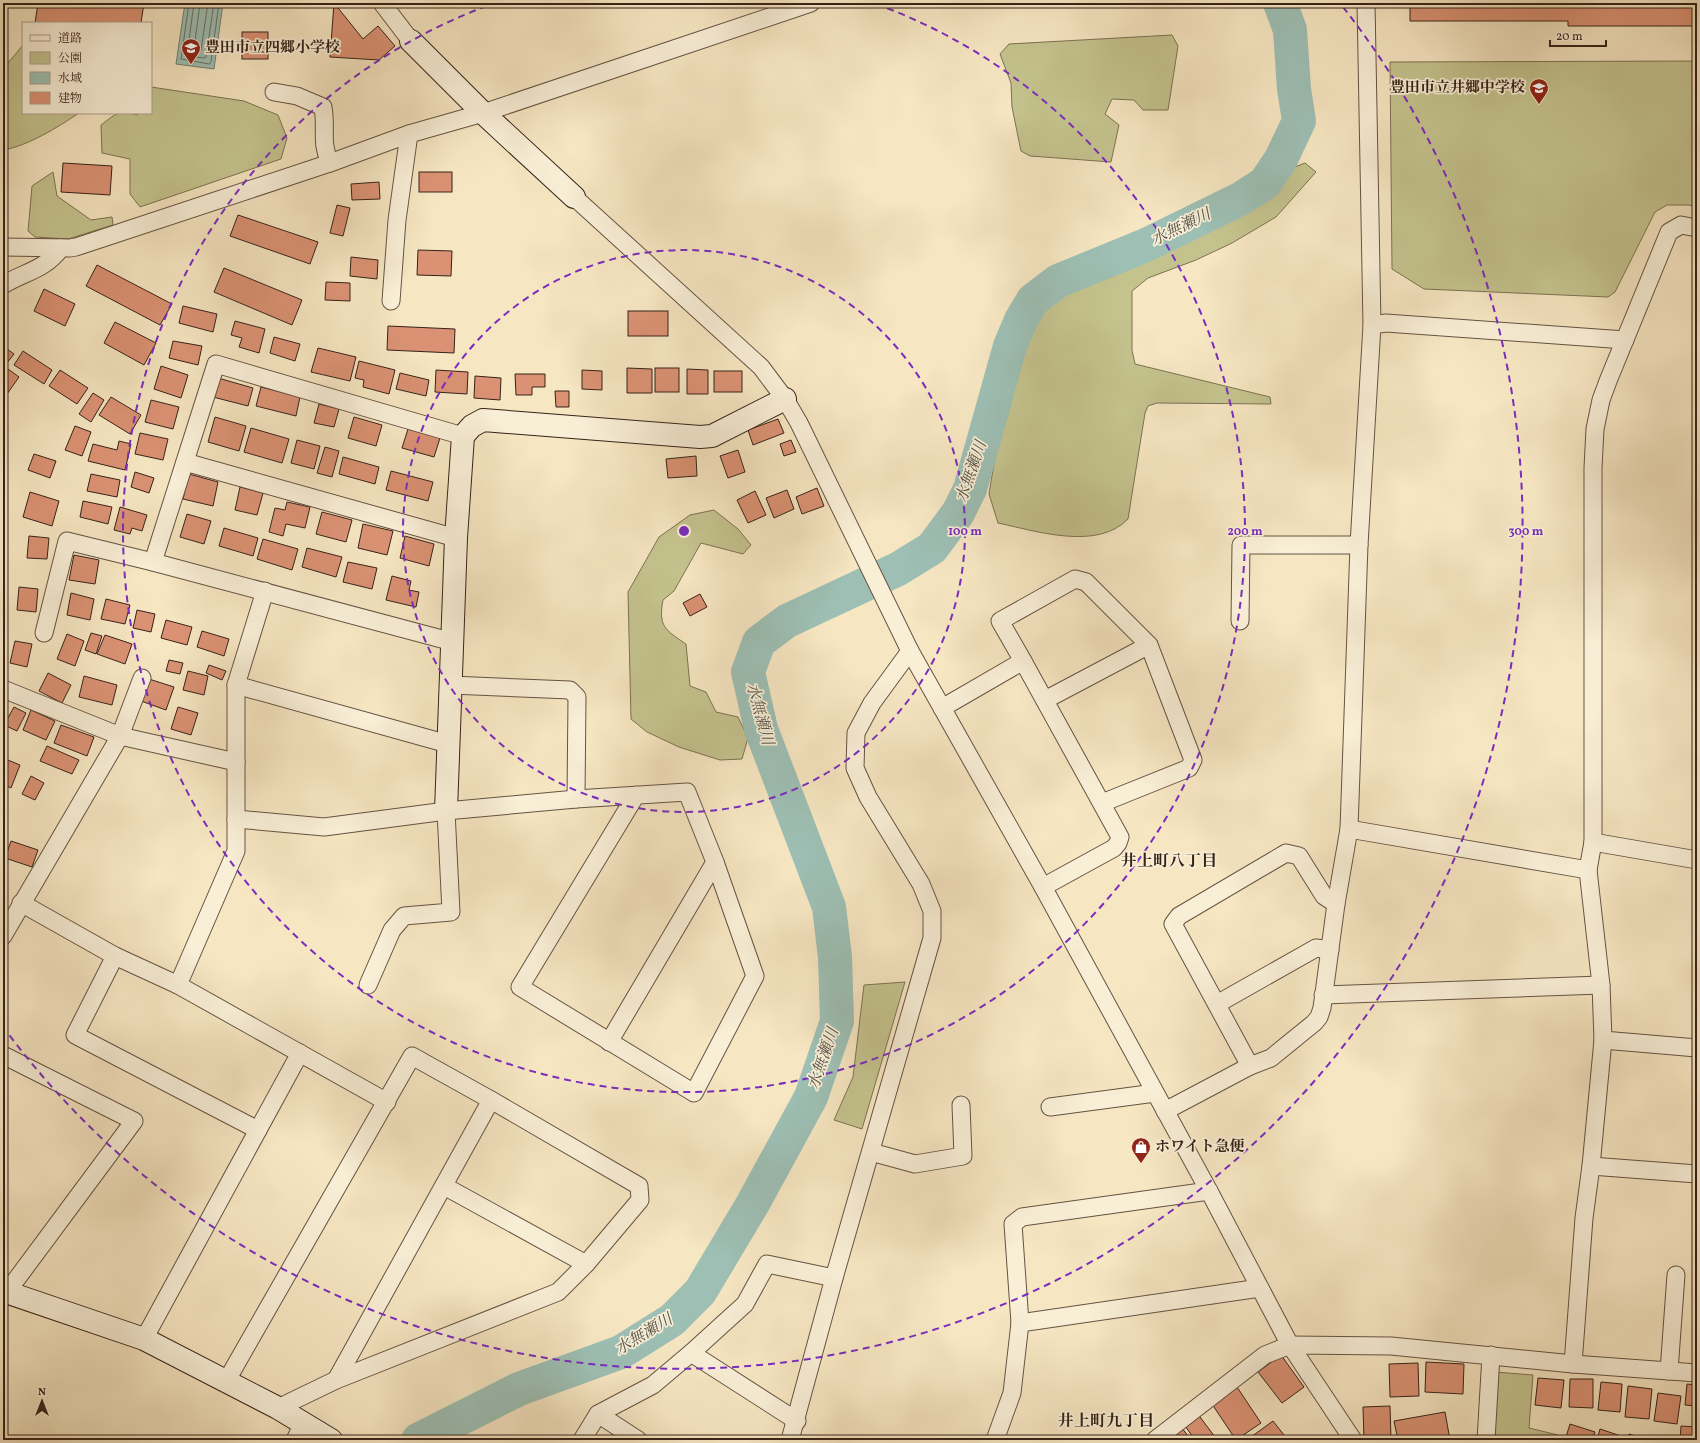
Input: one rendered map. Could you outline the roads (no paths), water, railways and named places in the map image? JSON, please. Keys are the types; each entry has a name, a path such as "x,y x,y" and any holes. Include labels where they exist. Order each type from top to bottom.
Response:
{"street":[{"path":"382,3 411,42 482,113 761,367 785,399 799,423 910,651 1043,887 1209,1191 1290,1345 1353,1440"},
{"path":"3,247 76,247 330,164 409,134 482,113 811,3"},
{"path":"1165,1111 1250,1066 1271,1058 1320,1017 1336,904 1349,829 1359,545 1372,325 1366,3"},
{"path":"274,92 297,96 324,108 325,117 323,143 330,164"},
{"path":"391,301 397,220 409,134"},
{"path":"1573,1364 1584,1218 1591,1166 1603,1040 1600,985 1588,870 1593,842 1592,586 1595,429 1601,400 1669,232 1680,225 1693,226 1697,228"},
{"path":"3,285 42,267 55,256 61,248"},
{"path":"1372,325 1386,323 1625,340"},
{"path":"153,562 216,364 463,436"},
{"path":"368,985 392,930 404,916 451,912 446,811 456,538 463,436 472,426 483,420 700,437 712,436 785,399"},
{"path":"185,462 456,538"},
{"path":"44,633 66,541 265,591 453,642"},
{"path":"1240,621 1242,545 1359,545"},
{"path":"1043,887 1114,848 1120,837 1000,621 1075,579 1086,582 1149,645 1193,760 1189,768 1102,803"},
{"path":"178,985 236,851 236,685 265,591"},
{"path":"1045,700 1149,645"},
{"path":"790,1440 797,1421 834,1278 932,938 932,911 921,884 868,797 855,768 856,733 872,703 910,651"},
{"path":"942,708 1023,662"},
{"path":"3,936 120,736 142,678"},
{"path":"236,685 448,744"},
{"path":"451,685 570,690 577,697 576,799"},
{"path":"3,689 120,736 236,762"},
{"path":"236,819 324,827 446,811 576,799 636,795 687,792 715,862 755,976 694,1093 520,987 636,795"},
{"path":"1349,829 1588,870"},
{"path":"1593,842 1697,860"},
{"path":"1250,1066 1218,1004 1173,924 1179,916 1286,853 1299,856 1324,896 1336,904"},
{"path":"609,1042 715,862"},
{"path":"21,903 115,956 178,985 387,1102"},
{"path":"1218,1004 1316,948 1330,950"},
{"path":"115,956 75,1035 258,1130"},
{"path":"1323,995 1600,985"},
{"path":"1603,1040 1697,1048"},
{"path":"144,1339 300,1053"},
{"path":"3,1055 134,1121 5,1291 144,1339 227,1380 278,1408 299,1431 331,1440"},
{"path":"227,1380 412,1056 639,1186 640,1200 586,1264 558,1292 336,1380 278,1408"},
{"path":"1050,1108 1155,1093"},
{"path":"336,1380 491,1100"},
{"path":"871,1152 916,1164 963,1156 962,1105"},
{"path":"1591,1166 1697,1174"},
{"path":"444,1186 586,1264"},
{"path":"996,1440 1012,1393 1020,1323 1013,1224 1022,1217 1209,1191"},
{"path":"582,1440 598,1414 653,1385 745,1304 767,1264 834,1278"},
{"path":"1669,1371 1676,1275"},
{"path":"1020,1323 1260,1288"},
{"path":"1155,1440 1264,1355 1290,1345 1391,1346 1573,1364 1697,1373"},
{"path":"691,1353 797,1421"},
{"path":"1486,1440 1491,1355"},
{"path":"598,1414 638,1440"}],"water":[{"path":"185,3 223,3 214,69 176,64"}],"waterway":[{"name":"水無瀬川","path":"418,1440 519,1389 621,1352 672,1320 700,1292 752,1205 811,1097 837,1021 835,957 829,907 761,729 748,672 759,642 787,621 898,569 932,548 958,513 970,489 1010,346 1021,320 1033,300 1058,281 1146,245 1240,199 1265,183 1281,159 1299,121 1294,89 1290,30 1280,3"}],"place":[{"name":"豊田市立四郷小学校","path":"191,65"},
{"name":"豊田市立井郷中学校","path":"1539,105"},
{"name":"ホワイト急便","path":"1141,1164"}],"district":[{"name":"井上町八丁目","path":"1169,862"},
{"name":"井上町九丁目","path":"1106,1422"}]}
